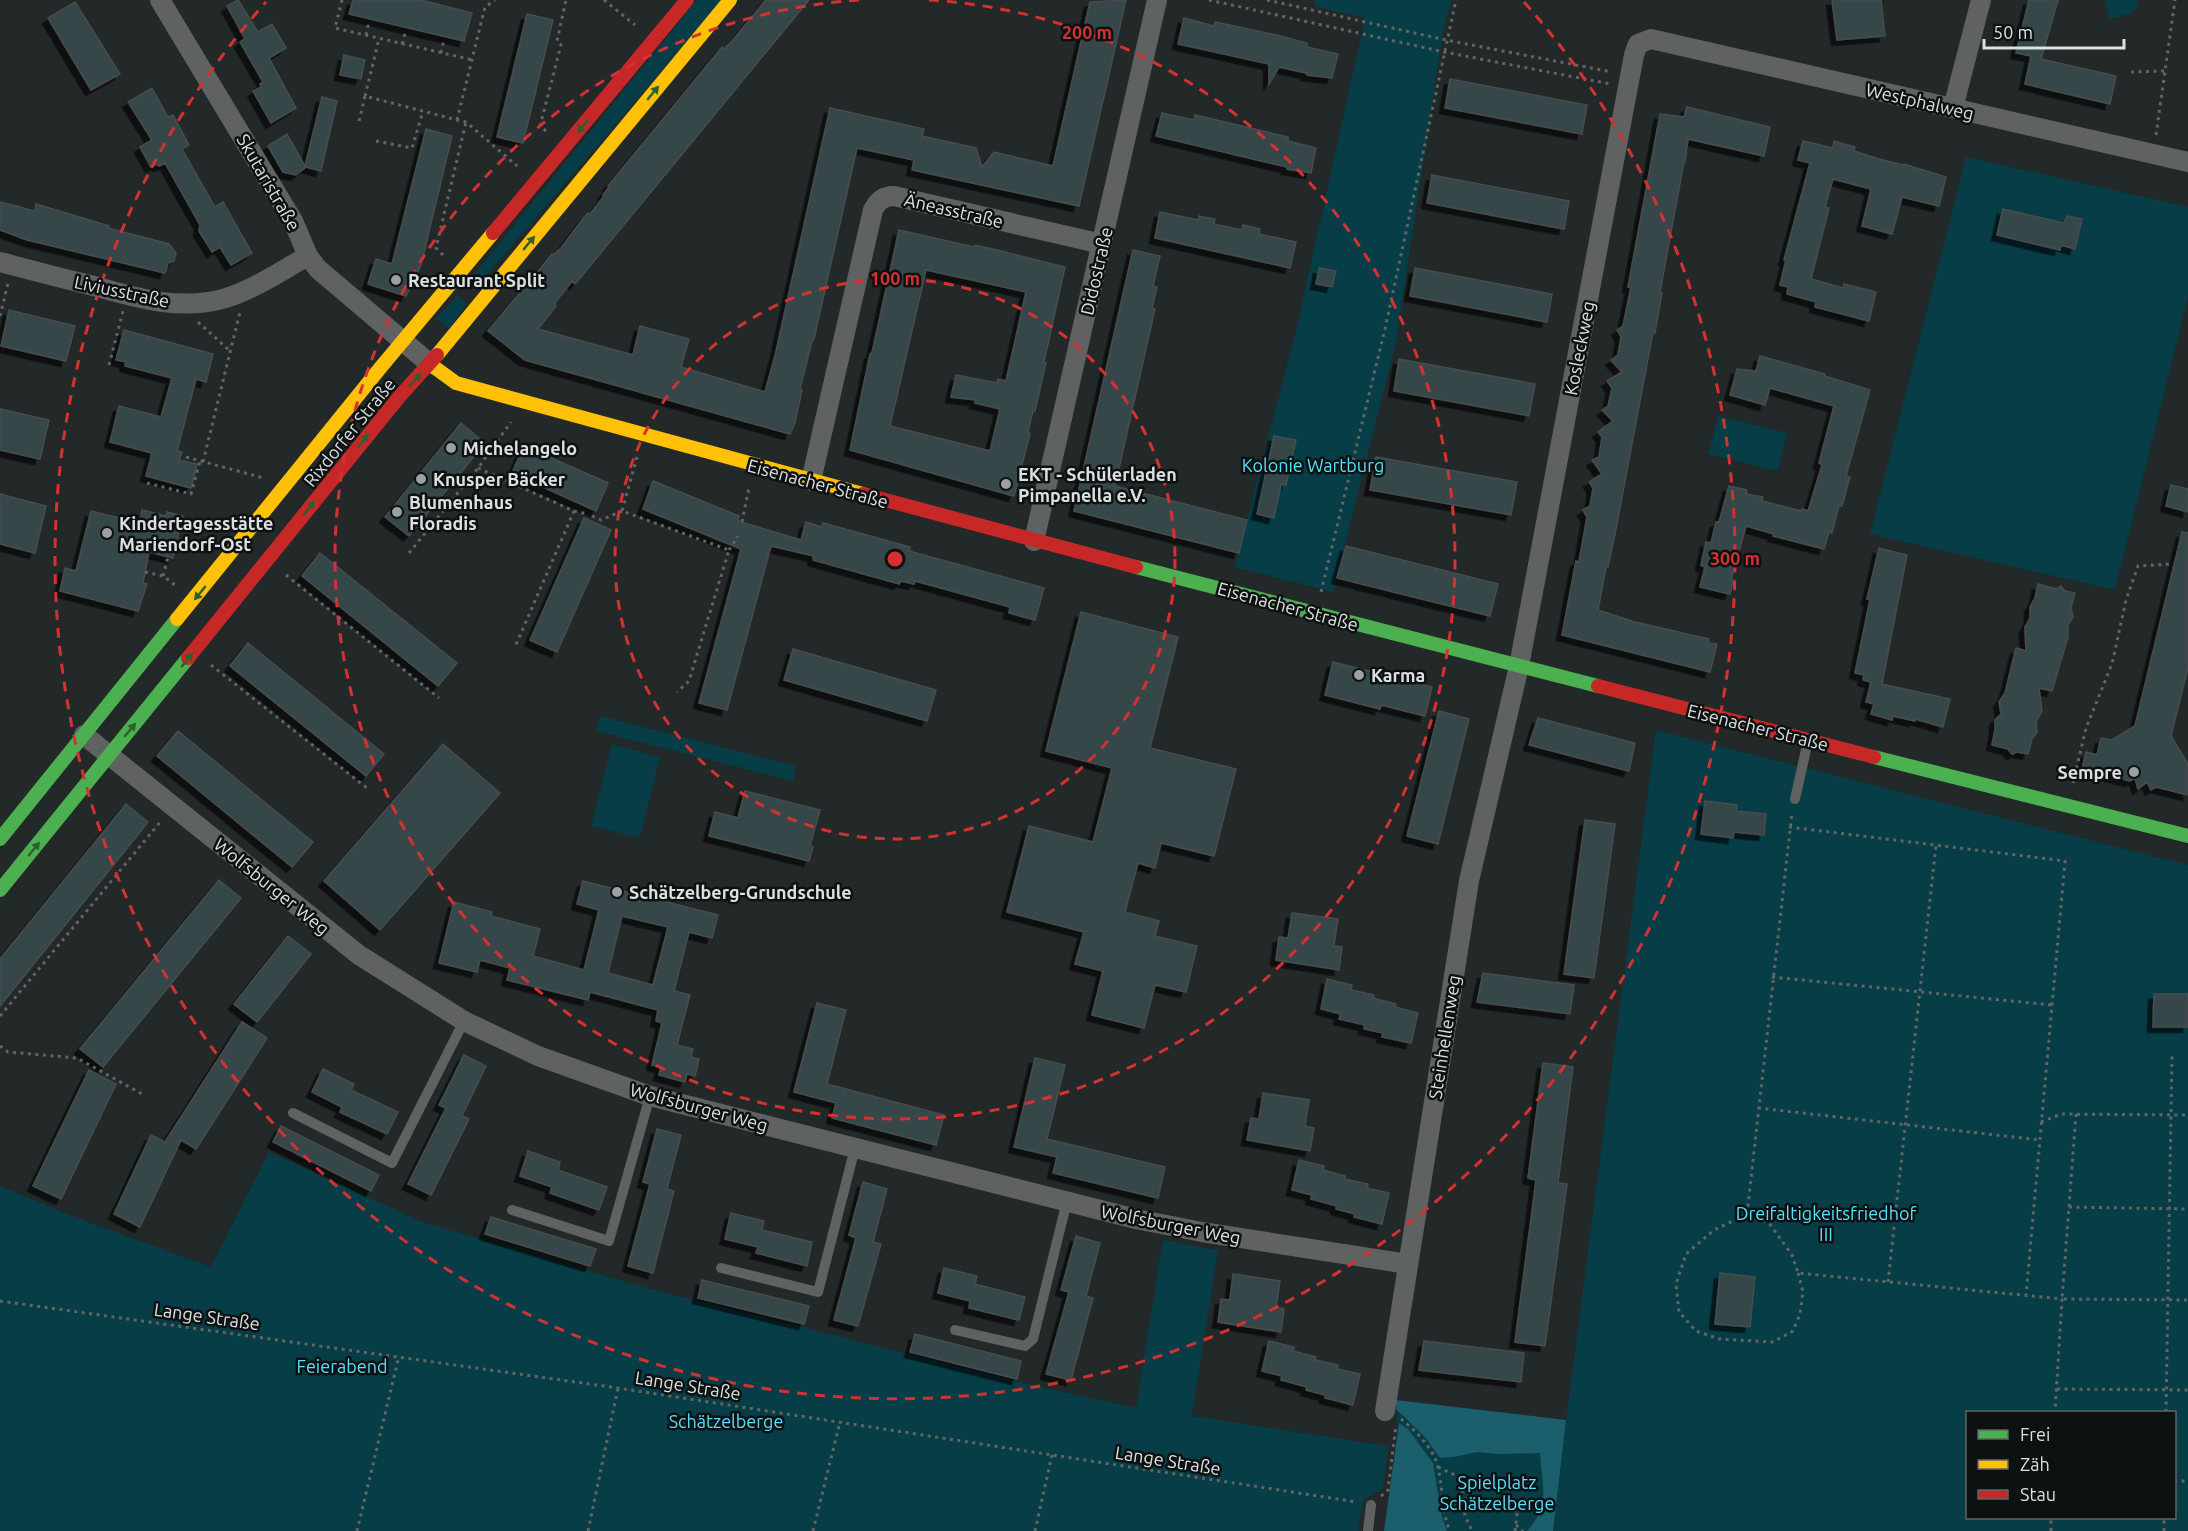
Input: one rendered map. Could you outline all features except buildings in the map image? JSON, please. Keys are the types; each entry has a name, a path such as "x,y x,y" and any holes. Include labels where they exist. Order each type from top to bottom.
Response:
{"street":[{"name":"Skutaristraße","path":"160,0 293,221 308,256 318,269 403,341"},
{"name":"Rixdorfer Straße","path":"0,890 399,397 430,364 468,291 687,0"},
{"name":"Rixdorfer Straße","path":"0,839 403,341 468,291 730,0"},
{"name":"Didostraße","path":"1034,541 1157,0"},
{"path":"1953,108 1981,0"},
{"name":"Westphalweg","path":"1652,39 2188,162"},
{"name":"Kosleckweg","path":"1519,666 1628,88 1638,44 1652,39"},
{"name":"Äneasstraße","path":"811,481 873,210 878,201 886,196 894,196 1102,244"},
{"name":"Liviusstraße","path":"5,270 160,302 182,303 223,299 243,292 308,256"},
{"name":"Eisenacher Straße","path":"403,341 456,383 1034,541 2188,836"},
{"name":"Steinhellenweg","path":"1385,1412 1470,881 1519,666"},
{"name":"Wolfsburger Weg","path":"84,735 359,955 464,1021 538,1056 650,1096 1136,1219 1202,1232 1408,1264"}],"lane":[{"path":"1795,799 1808,740"},
{"path":"293,1113 393,1163 464,1021"},
{"path":"512,1210 609,1241 650,1096"},
{"path":"721,1268 818,1292 855,1148"},
{"path":"955,1330 1024,1346 1033,1339 1067,1201"},
{"path":"1368,1531 1371,1504"}],"path":[{"path":"342,0 335,28 473,60"},
{"path":"457,120 485,7 495,0"},
{"path":"546,131 540,126 561,45 557,41 566,0"},
{"path":"604,0 635,25"},
{"path":"1209,0 1444,52 1628,88"},
{"path":"1267,0 1446,40 1612,72"},
{"path":"1320,596 1385,329 1456,0"},
{"path":"2156,137 2175,0"},
{"path":"366,35 369,21"},
{"path":"402,44 406,30"},
{"path":"359,121 379,39"},
{"path":"441,53 444,39"},
{"path":"2131,72 2165,71"},
{"path":"365,96 466,122 517,166"},
{"path":"376,141 412,148 423,111"},
{"path":"445,255 436,248 466,122"},
{"path":"0,316 5,270"},
{"path":"109,365 127,295"},
{"path":"147,483 191,494 202,461 241,307"},
{"path":"192,318 230,351"},
{"path":"409,553 478,468 512,420"},
{"path":"622,511 638,456"},
{"path":"186,457 260,477 261,482 279,494"},
{"path":"478,468 574,511 588,514"},
{"path":"742,522 749,487"},
{"path":"515,647 574,511"},
{"path":"592,516 601,520 622,511 729,550"},
{"path":"676,692 689,681 729,550 738,536"},
{"path":"163,576 168,557"},
{"path":"2072,788 2086,728 2112,664 2126,600 2138,566 2172,564"},
{"path":"145,572 163,576 176,586"},
{"path":"283,573 439,698"},
{"path":"210,664 367,788"},
{"path":"0,1016 165,815"},
{"path":"1747,1214 1790,827 2065,861 2026,1295"},
{"path":"1888,1282 1936,845"},
{"path":"1772,976 2052,1005"},
{"path":"0,1046 8,1052 77,1058 142,1094"},
{"path":"2166,1411 2172,1054"},
{"path":"1758,1108 2040,1140"},
{"path":"2041,1122 2061,1114 2188,1115"},
{"path":"2055,1411 2076,1114"},
{"path":"2069,1207 2188,1209"},
{"path":"1747,1214 1769,1223 1792,1255 1803,1292 1800,1314 1793,1331 1773,1342 1719,1339 1696,1330 1679,1312 1677,1284 1686,1254 1714,1230 1747,1214"},
{"path":"1798,1273 2062,1299 2188,1300"},
{"name":"Lange Straße","path":"0,1300 618,1388 1371,1504"},
{"path":"357,1531 399,1356"},
{"path":"588,1531 618,1388"},
{"path":"2057,1389 2188,1390"},
{"path":"1371,1504 1388,1490 1396,1414 1408,1424 1432,1452 1438,1467 1444,1515 1450,1531"},
{"path":"813,1531 840,1422"},
{"path":"1035,1531 1052,1455"},
{"path":"1438,1467 1461,1478 1465,1516 1472,1531"},
{"path":"1515,1531 1517,1513"},
{"path":"1516,1525 1523,1531"}],"green space":[{"path":"697,0 722,0 474,290 468,282"},
{"name":"Kolonie Wartburg","path":"1315,0 1451,0 1443,32 1396,342 1333,592 1235,567 1298,322 1365,18 1314,6"},
{"path":"2105,0 2136,0 2138,5 2130,14 2109,19"},
{"path":"1966,157 2188,207 2188,297 2115,590 1870,534"},
{"path":"458,296 467,303 449,329 436,318"},
{"path":"1718,416 1787,433 1778,471 1708,454"},
{"path":"600,716 796,766 793,781 596,731"},
{"name":"Dreifaltigkeitsfriedhof III","path":"1656,730 2188,865 2188,1531 1384,1531 1396,1449 1395,1400 1566,1420"},
{"path":"612,744 660,757 640,838 591,826"},
{"path":"269,1152 420,1221 643,1287 1015,1381 1136,1408 1163,1240 1218,1250 1192,1416 1388,1446 1383,1489 1363,1500 1358,1531 0,1531 0,1186 72,1216 211,1267"}],"shaded area":[{"path":"1395,1400 1566,1420 1553,1531 1527,1531 1535,1522 1542,1504 1540,1453 1477,1452 1440,1458 1425,1437 1397,1410"},
{"path":"1399,1423 1408,1429 1433,1463 1442,1517 1447,1531 1384,1531"}],"traffic: fast":[{"path":"1136,567 1598,686"},
{"path":"0,839 177,619"},
{"path":"0,890 188,658"},
{"path":"1874,757 2188,836"}],"traffic: slow":[{"path":"437,355 730,0"},
{"path":"177,619 493,233"},
{"path":"430,364 456,383 863,494"}],"traffic: jam":[{"path":"493,233 687,0"},
{"path":"188,658 399,397 437,355"},
{"path":"863,494 1136,567"},
{"path":"1598,686 1874,757"}],"place":[{"name":"Restaurant Split","path":"396,280"},
{"name":"Michelangelo","path":"451,448"},
{"name":"Knusper Bäcker","path":"421,479"},
{"name":"EKT - Schülerladen Pimpanella e.V.","path":"1006,484"},
{"name":"Blumenhaus Floradis","path":"397,512"},
{"name":"Kindertagesstätte Mariendorf-Ost","path":"107,533"},
{"name":"Karma","path":"1359,675"},
{"name":"Sempre","path":"2134,772"},
{"name":"Schätzelberg-Grundschule","path":"617,892"}],"park label":[{"name":"Feierabend","path":"342,1366"},
{"name":"Schätzelberge","path":"726,1421"},
{"name":"Spielplatz Schätzelberge","path":"1497,1492"}]}
